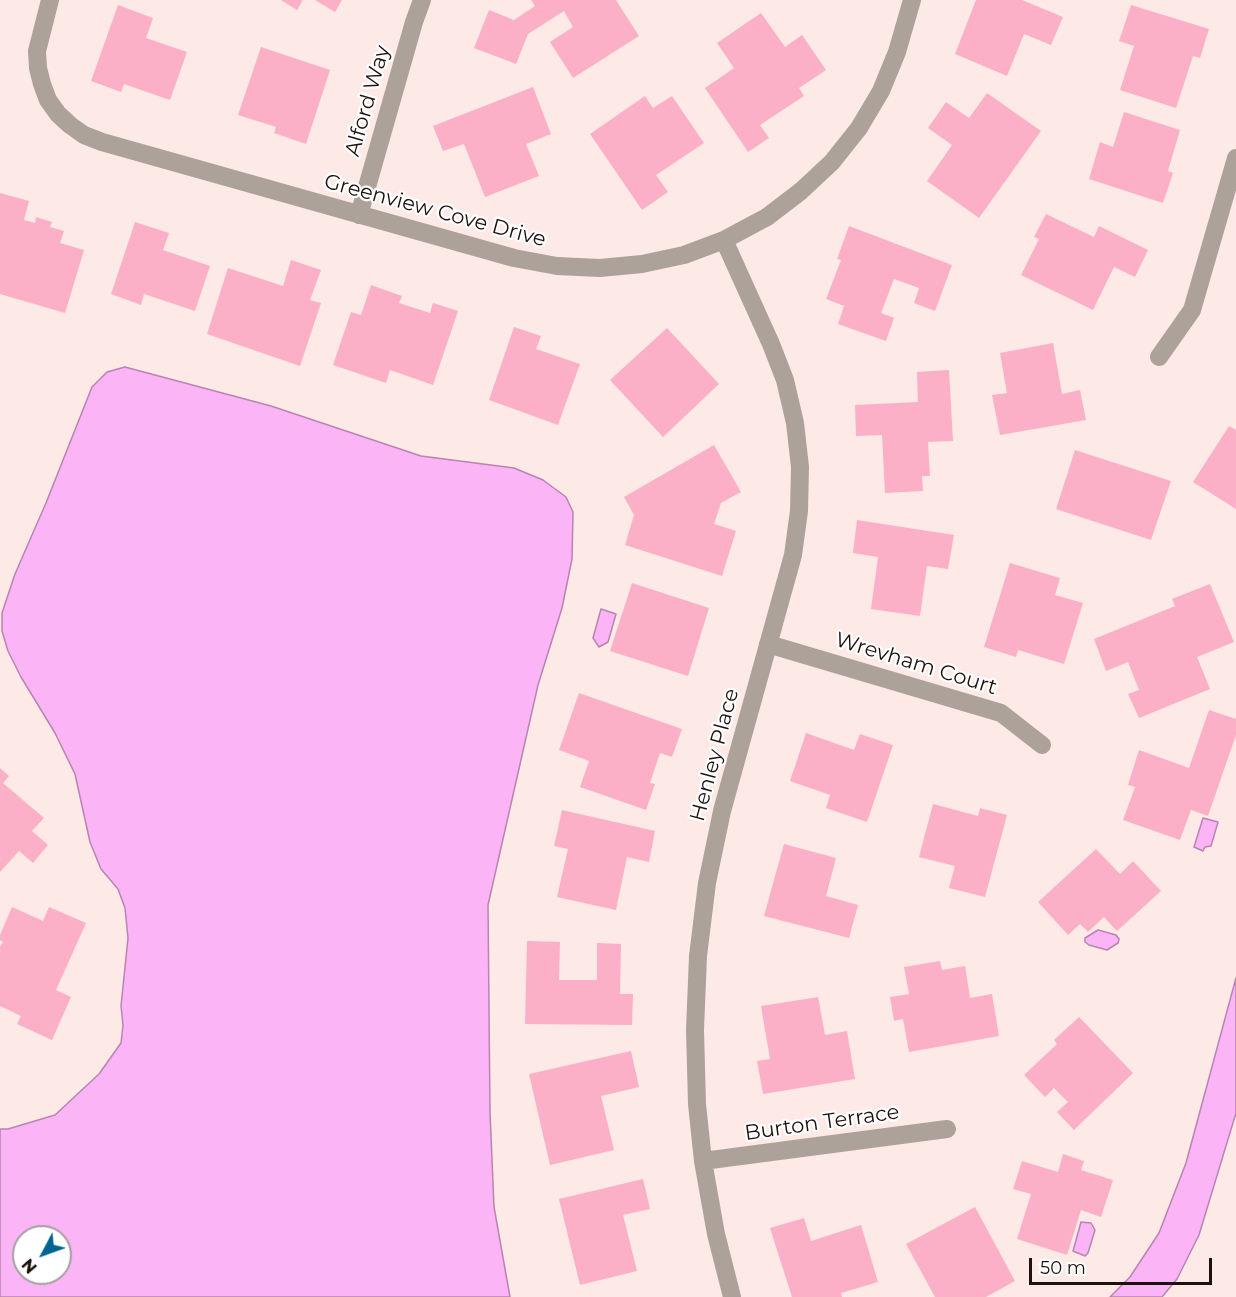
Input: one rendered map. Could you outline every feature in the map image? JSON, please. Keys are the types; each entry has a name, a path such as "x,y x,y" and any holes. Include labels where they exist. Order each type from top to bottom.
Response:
{"street":[{"name":"Greenview Cove Drive","path":"50,0 37,51 42,84 48,100 70,126 84,135 514,258 557,266 600,268 642,264 684,255 724,240 767,217 801,191 832,162 859,128 881,91 893,62 912,0"},
{"name":"Alford Way","path":"359,215 422,0"},
{"path":"1159,357 1192,310 1236,158"},
{"name":"Henley Place","path":"724,240 785,380 795,423 801,467 799,511 793,555 722,811 707,883 698,956 695,1030 697,1104 703,1161 716,1234 732,1297"},
{"name":"Wrevham Court","path":"768,644 1001,713 1042,745"},
{"name":"Burton Terrace","path":"703,1161 947,1129"}],"shaded area":[{"path":"125,367 271,406 421,456 514,468 543,480 566,497 573,512 572,559 562,608 538,685 488,905 490,1112 494,1207 510,1297 0,1297 0,1129 8,1129 55,1115 99,1074 121,1043 123,1025 121,1006 128,938 125,908 118,889 101,869 90,842 75,774 55,733 21,677 8,651 2,631 2,613 15,574 92,387 107,372"},
{"path":"601,609 616,614 608,642 599,647 593,638"},
{"path":"1203,818 1218,822 1211,846 1205,847 1203,851 1194,847"},
{"path":"1098,930 1116,935 1119,939 1118,943 1107,950 1085,942 1085,938"},
{"path":"1236,978 1236,1113 1199,1235 1177,1279 1162,1297 1110,1297 1130,1277 1159,1233 1186,1163"},
{"path":"1081,1222 1091,1223 1095,1230 1085,1256 1073,1251"}],"building":[{"path":"281,0 303,0 297,10"},
{"path":"315,0 342,0 335,12"},
{"path":"531,0 616,0 639,36 573,78 550,42 573,27 564,11 528,34 516,64 474,48 489,10 514,20 535,6"},
{"path":"976,0 1022,0 1063,17 1051,45 1024,34 1007,76 955,54"},
{"path":"118,5 153,18 146,38 187,52 170,100 124,84 121,92 91,81"},
{"path":"1131,5 1209,29 1200,58 1193,56 1176,108 1120,90 1134,46 1119,41"},
{"path":"761,13 785,47 802,35 826,70 799,88 804,96 760,125 769,138 748,152 705,88 734,68 717,43"},
{"path":"261,47 330,70 306,144 274,133 276,127 238,115"},
{"path":"533,87 551,134 526,144 539,176 485,197 464,144 443,151 433,126"},
{"path":"987,93 1041,131 979,218 927,181 952,145 928,128 946,102 969,118"},
{"path":"645,96 653,108 672,96 704,143 656,175 668,192 642,210 590,134"},
{"path":"1124,112 1180,130 1168,171 1173,173 1163,203 1089,179 1100,142 1113,147"},
{"path":"0,193 29,201 24,220 35,223 36,217 52,222 50,227 64,231 60,243 84,250 65,313 0,294"},
{"path":"1046,214 1094,237 1099,226 1148,250 1135,277 1114,267 1093,310 1021,275 1039,239 1034,237"},
{"path":"135,222 169,233 163,250 210,266 195,311 144,294 141,305 111,294"},
{"path":"849,226 952,265 935,311 914,303 919,288 894,279 881,313 894,318 886,341 838,324 844,306 826,299 841,260 837,259"},
{"path":"291,260 321,270 310,300 321,303 300,366 207,334 228,268 283,286"},
{"path":"371,285 402,296 399,303 430,313 433,303 458,311 433,385 390,370 386,383 333,365 351,312 361,315"},
{"path":"514,327 541,336 536,349 580,364 558,425 489,400"},
{"path":"667,328 719,384 663,437 610,380"},
{"path":"1053,343 1062,394 1080,390 1086,420 1000,435 992,395 1007,393 1000,353"},
{"path":"949,370 953,441 928,442 930,476 922,476 923,491 885,493 882,435 856,436 855,405 918,402 917,372"},
{"path":"1229,426 1236,430 1236,509 1193,482"},
{"path":"714,445 741,492 721,503 714,524 736,531 722,576 625,545 634,515 624,497"},
{"path":"1075,450 1171,481 1151,540 1056,509"},
{"path":"857,520 954,535 948,569 927,566 920,616 871,609 878,557 853,553"},
{"path":"1010,563 1060,578 1055,595 1083,603 1064,664 1018,650 1016,657 984,647"},
{"path":"632,583 709,608 688,676 610,651"},
{"path":"1210,584 1234,642 1197,657 1210,689 1139,718 1128,694 1139,690 1128,662 1106,671 1094,639 1175,606 1172,599"},
{"path":"579,693 682,729 672,757 660,753 650,783 655,784 646,810 580,787 589,761 559,750"},
{"path":"1209,710 1236,719 1236,735 1208,816 1191,810 1180,840 1123,820 1135,787 1128,785 1139,750 1189,768"},
{"path":"806,733 854,750 860,734 893,745 867,822 826,808 830,795 790,781"},
{"path":"0,768 9,776 3,783 44,818 32,831 48,845 33,863 19,851 0,872"},
{"path":"933,804 978,816 980,808 1007,815 985,897 949,888 955,866 919,857"},
{"path":"562,810 655,831 649,862 627,857 616,910 557,897 568,849 554,846"},
{"path":"784,844 836,858 826,896 858,905 849,938 764,916"},
{"path":"1096,849 1120,874 1133,861 1161,891 1117,931 1104,917 1088,932 1080,924 1068,935 1038,902"},
{"path":"12,907 43,921 49,907 86,923 56,990 71,997 52,1040 17,1024 21,1016 0,1006 0,947 3,942 0,940 0,935"},
{"path":"527,941 560,942 559,980 597,980 597,943 621,944 620,994 633,994 632,1025 525,1024"},
{"path":"940,961 942,970 965,966 970,998 992,994 999,1036 909,1052 903,1019 894,1021 890,997 909,994 904,967"},
{"path":"818,997 825,1035 847,1031 855,1079 763,1094 757,1061 770,1059 761,1006"},
{"path":"1079,1017 1133,1073 1074,1130 1057,1112 1068,1102 1054,1088 1045,1097 1024,1075 1057,1044 1054,1040"},
{"path":"631,1051 639,1087 601,1096 614,1150 550,1165 529,1074"},
{"path":"1063,1154 1084,1161 1081,1170 1113,1180 1101,1217 1081,1210 1067,1255 1017,1239 1031,1194 1013,1189 1022,1161 1058,1172"},
{"path":"643,1179 650,1209 623,1215 637,1271 580,1285 559,1199"},
{"path":"975,1207 1015,1281 986,1297 935,1297 906,1244"},
{"path":"804,1218 811,1241 861,1225 878,1282 841,1293 842,1297 792,1297 770,1228"}]}
